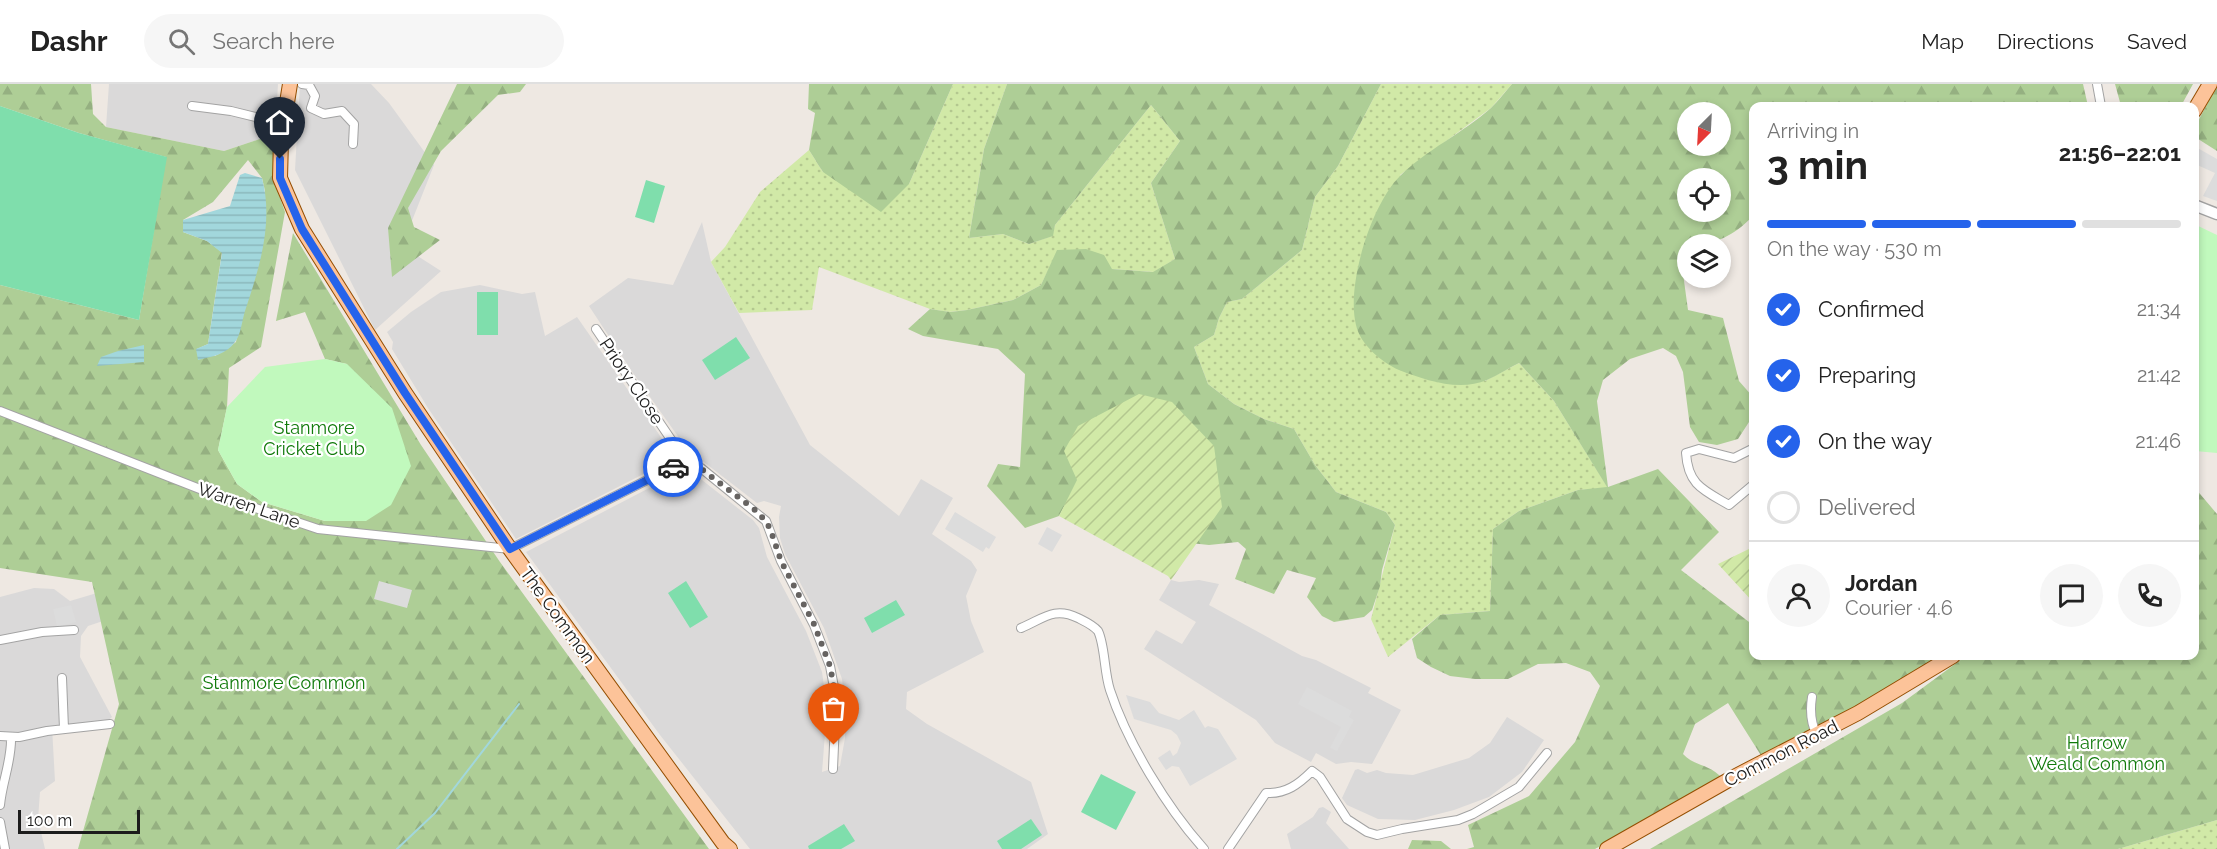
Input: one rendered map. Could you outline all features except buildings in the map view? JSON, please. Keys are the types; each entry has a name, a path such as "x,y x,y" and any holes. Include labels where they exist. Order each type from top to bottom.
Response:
{"main road":[{"name":"The Common","path":"290,84 281,140 280,178 302,229 405,393 510,549 723,843 730,849"},
{"path":"2199,103 2210,84"},
{"name":"Common Road","path":"1607,849 1732,778 1858,714 1944,660"}],"street":[{"path":"303,84 309,85 315,96 311,108 324,114 342,111 354,124 354,144"},
{"path":"2097,84 2100,102"},
{"path":"192,106 231,111 284,124"},
{"path":"2199,207 2217,214"},
{"name":"Priory Close","path":"596,329 687,463"},
{"name":"Warren Lane","path":"0,411 205,491 318,529 510,549"},
{"path":"1749,450 1734,458 1699,449 1686,453 1687,469 1694,483 1729,505 1749,488"},
{"path":"510,549 673,467 687,463 700,468 759,513 770,528 781,561 814,624 830,666 836,698 833,769"},
{"path":"1021,628 1053,613 1063,612 1085,621 1098,631 1106,677 1120,716 1151,774 1189,831 1204,849"},
{"path":"0,640 42,632 74,630"},
{"path":"62,678 64,729"},
{"path":"1812,697 1811,718 1817,735"},
{"path":"0,736 11,737 110,724"},
{"path":"0,805 10,757 11,737"},
{"path":"1228,849 1266,793 1276,794 1288,790 1312,771 1320,777 1347,819 1367,832 1377,835 1402,828 1458,820 1473,814 1519,787 1547,753"},
{"path":"0,822 5,849"}],"shaded area":[{"path":"109,84 278,84 275,134 224,151 106,127"},
{"path":"300,84 371,84 389,103 434,165 402,246 441,271 375,330 295,170"},
{"path":"2199,149 2217,159 2217,201 2203,196 2215,173 2199,166"},
{"path":"702,222 711,262 810,445 899,516 921,479 953,498 932,534 971,561 977,570 966,596 971,621 984,652 907,692 906,709 927,724 1031,782 1048,834 1027,849 750,849 660,735 526,552 682,471 693,473 753,520 759,528 767,557 806,631 822,672 827,708 822,772 840,766 845,738 842,679 824,628 785,554 780,538 781,506 764,501 757,503 687,449 589,306 628,278 673,285"},
{"path":"480,285 522,294 535,292 545,336 577,317 672,453 669,461 516,539 428,408 392,349 393,342 387,332 441,292"},
{"path":"955,512 996,537 989,549 986,547 983,552 945,529"},
{"path":"1047,527 1062,535 1052,552 1038,544"},
{"path":"1171,580 1179,582 1199,580 1219,584 1209,605 1302,656 1316,660 1371,688 1368,693 1401,710 1372,764 1351,762 1336,764 1316,753 1311,762 1275,743 1256,720 1144,649 1156,630 1182,644 1196,622 1159,600"},
{"path":"379,581 412,590 407,608 374,599"},
{"path":"34,588 54,589 70,601 97,593 106,620 88,626 81,636 80,657 112,717 105,723 52,727 55,781 40,792 38,819 45,849 0,849 0,597"},
{"path":"71,605 76,622 57,627 53,609"},
{"path":"1307,687 1352,711 1349,717 1354,720 1337,751 1330,748 1341,727 1298,704"},
{"path":"1126,695 1150,702 1159,713 1179,720 1194,710 1205,728 1208,726 1218,729 1237,759 1190,786 1179,767 1172,766 1166,770 1158,758 1170,750 1173,756 1177,753 1181,743 1177,735 1171,730 1134,719"},
{"path":"1507,717 1544,740 1522,772 1489,797 1454,810 1415,820 1378,819 1347,805 1342,798 1355,770 1358,769 1367,773 1377,770 1413,775 1469,758 1490,743"},
{"path":"1323,807 1331,812 1326,823 1349,849 1291,849 1287,834 1313,817 1319,808"}],"green space":[{"name":"Stanmore Common","path":"0,84 91,84 93,114 106,127 224,151 275,134 273,178 285,212 261,347 229,368 227,407 218,450 237,484 262,502 325,521 366,521 347,364 325,359 305,312 276,321 293,233 421,445 500,562 709,849 78,849 119,704 92,582 0,568 0,285 139,320 166,157 79,133 0,106","holes":["248,160 262,178 265,191 236,342 215,356 197,349 208,344 222,252 207,241 183,232 183,220 213,202"]},
{"path":"457,84 526,84 520,92 498,95 441,151 408,208 414,227 440,240 392,277 388,228"},
{"path":"809,84 953,84 909,184 881,212 823,172 809,150 815,113 808,109"},
{"path":"953,84 1007,84 984,149 969,238 1003,234 1029,244 1052,236 1055,225 1151,105 1180,141 1151,183 1175,259 1154,272 1112,269 1058,250 1041,285 1013,300 949,312 930,309 819,267 812,310 739,313 711,262 725,247 760,192 809,150 823,172 909,184"},
{"path":"1007,84 1381,84 1338,166 1315,197 1302,250 1242,299 1227,302 1214,335 1194,347 1208,384 1234,404 1264,419 1294,429 1315,465 1336,492 1386,512 1395,525 1372,610 1364,617 1334,622 1322,616 1307,597 1316,578 1287,570 1274,594 1235,579 1246,549 1238,542 1209,545 1190,543 1082,467 1077,483 1059,516 1025,528 987,486 998,464 1020,467 1025,374 998,349 923,336 908,329 930,309 950,312 1013,300 1041,285 1057,250 1086,249 1104,255 1112,269 1153,272 1175,259 1151,183 1180,141 1151,105 1055,225 1053,236 1029,244 1003,234 969,238 984,149"},
{"path":"1381,84 1512,84 1491,108 1400,175 1485,381 1519,363 1554,401 1608,488 1578,490 1519,511 1493,529 1490,611 1440,615 1388,657 1371,619 1395,525 1386,512 1336,492 1315,465 1294,429 1264,419 1234,404 1208,384 1194,347 1214,335 1227,302 1242,299 1302,250 1315,197 1338,166"},
{"path":"1512,84 2083,84 2087,102 1749,102 1749,219 1731,234 1677,234 1677,288 1685,288 1688,310 1723,318 1739,381 1749,392 1749,422 1738,439 1717,445 1699,442 1690,427 1683,372 1676,356 1663,348 1630,359 1603,380 1597,401 1608,487 1658,469 1719,532 1681,570 1749,622 1749,660 1938,660 1908,682 1762,757 1728,703 1695,724 1683,754 1692,761 1713,770 1723,779 1595,849 1467,849 1474,847 1468,825 1529,796 1575,742 1600,686 1590,672 1566,663 1538,664 1508,679 1450,676 1417,658 1412,639 1440,615 1490,611 1493,529 1519,511 1578,490 1607,487 1554,401 1519,363 1476,383 1454,385 1442,383 1392,367 1372,352 1362,339 1356,325 1354,308 1358,268 1363,246 1379,206 1389,189 1410,167 1491,108"},
{"path":"2115,84 2193,84 2183,102 2120,102"},
{"path":"2217,85 2217,151 2199,140 2199,119"},
{"path":"0,106 79,133 167,157 139,320 0,285"},
{"path":"646,180 665,186 654,223 635,217"},
{"path":"2199,226 2217,235 2217,453 2199,451"},
{"path":"477,292 498,292 498,335 477,335"},
{"path":"736,337 750,358 715,380 702,360"},
{"name":"Stanmore Cricket Club","path":"325,359 347,364 392,408 411,466 391,505 366,521 325,521 262,502 237,484 218,450 227,407 265,367"},
{"path":"1139,394 1172,402 1214,446 1222,507 1171,580 1168,576 1059,516 1077,480 1064,451 1078,426"},
{"name":"Harrow Weald Common","path":"2199,493 2217,514 2217,820 2118,849 1650,849 1902,703 1961,660 2199,660"},
{"path":"1749,549 1749,598 1718,564"},
{"path":"686,581 708,617 690,628 668,593"},
{"path":"896,600 905,615 872,633 864,618"},
{"path":"1101,774 1136,792 1116,830 1081,812"},
{"path":"1031,819 1042,835 1021,849 1002,849 997,841"},
{"path":"2217,820 2217,849 2118,849"},
{"path":"844,824 855,841 841,849 809,849 808,846"},
{"path":"1412,840 1441,841 1451,849 1408,849"}],"water":[{"path":"245,173 262,178 265,195 266,229 260,262 237,339 223,352 198,360 196,349 208,344 222,253 207,241 183,232 183,220 230,206 240,175"},
{"path":"144,345 144,362 97,366 101,357"}],"waterway":[{"path":"397,849 435,813 519,704"}],"way so far":[{"path":"673,467 687,463 700,468 759,513 766,521 781,561 814,624 830,666 836,698 834,745"}],"route":[{"path":"280,159 280,178 302,229 405,393 510,549 673,467"}]}
